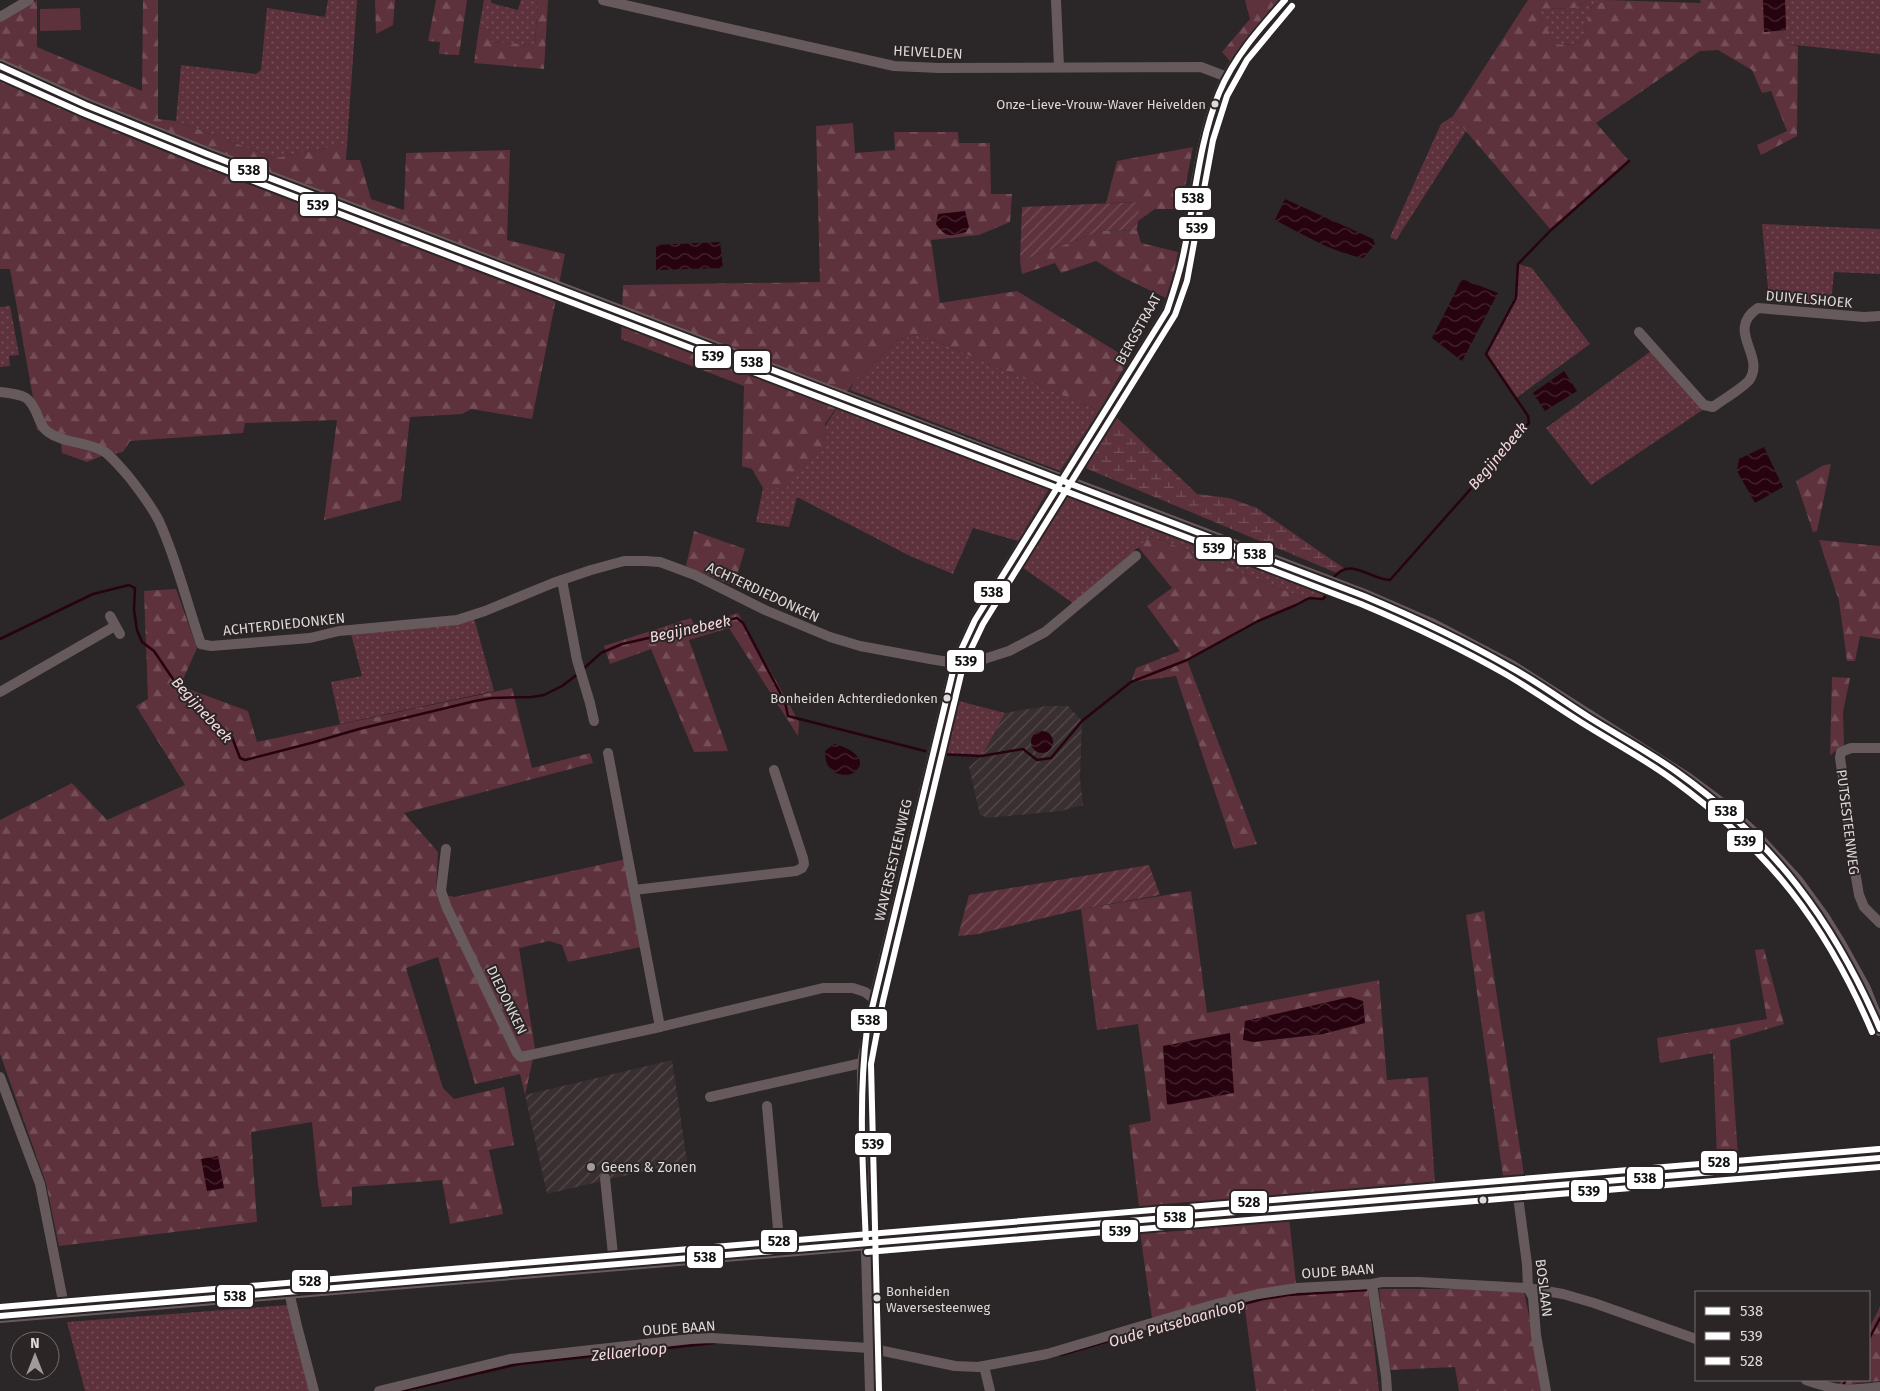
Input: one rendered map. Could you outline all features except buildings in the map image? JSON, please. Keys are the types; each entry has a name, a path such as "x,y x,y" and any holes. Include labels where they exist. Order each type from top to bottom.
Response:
{"main road":[{"path":"0,66 86,105 207,154 1364,596 1433,626 1510,667 1688,780 1719,803 1752,833 1796,881 1824,918 1864,989 1880,1029"},
{"path":"0,1316 1880,1158"}],"street":[{"path":"0,17 29,0"},
{"name":"HEIVELDEN","path":"603,0 894,66 939,68 1201,67 1227,77"},
{"path":"1056,0 1059,67"},
{"name":"BERGSTRAAT","path":"1021,547 1166,311 1178,279 1203,150 1213,110 1227,77 1247,43 1284,0"},
{"name":"DUIVELSHOEK","path":"1639,332 1704,405 1713,407 1750,380 1754,368 1746,339 1745,322 1750,313 1758,308 1864,317 1880,316"},
{"name":"ACHTERDIEDONKEN","path":"0,392 28,398 33,404 40,423 46,431 58,437 94,446 106,453 137,487 150,505 167,541 201,644 211,646 310,638 339,631 457,620 485,611 562,580 624,561 660,562 714,583 765,610 830,637 860,646 955,663"},
{"name":"WAVERSESTEENWEG","path":"870,1391 862,1063 874,998 955,663 975,620 1021,547"},
{"path":"955,663 984,659 1028,642 1045,632 1136,556"},
{"path":"562,580 577,660 594,721"},
{"path":"0,692 117,630 110,616"},
{"name":"PUTSESTEENWEG","path":"1880,748 1851,748 1841,752 1840,758 1848,811 1848,830 1859,895 1864,906 1880,923"},
{"path":"608,753 660,1027"},
{"path":"634,890 802,868 804,864 803,858 774,770"},
{"name":"DIEDONKEN","path":"446,849 440,890 517,1053 521,1057 660,1027 822,988 853,988 865,992 874,998"},
{"path":"710,1097 862,1063"},
{"path":"0,1077 40,1184 65,1311"},
{"path":"767,1106 780,1251"},
{"path":"605,1178 614,1264"},
{"name":"BOSLAAN","path":"1517,1189 1527,1264 1528,1288 1533,1297 1536,1335 1546,1391"},
{"name":"OUDE BAAN","path":"379,1391 510,1359 712,1338 869,1348 955,1366 984,1366 1047,1354 1216,1304 1258,1294 1297,1288 1382,1282 1419,1282 1513,1289 1528,1288 1563,1294 1587,1300 1695,1339"},
{"path":"1372,1284 1387,1391"},
{"path":"289,1292 314,1391"},
{"path":"984,1366 990,1391"},
{"path":"1809,1381 1841,1391 1880,1388"}],"shaded area":[{"path":"1046,706 1068,706 1082,721 1080,779 1083,805 1061,811 988,818 980,815 969,767 982,756 1005,713"},
{"path":"672,1060 687,1161 547,1194 525,1095"}],"green space":[{"path":"37,0 37,47 142,91 143,0 158,0 158,119 176,121 275,158 347,144 346,160 360,160 371,199 404,210 406,153 510,150 507,240 565,254 532,419 471,409 462,414 410,417 401,500 324,520 337,420 245,423 243,433 130,441 123,452 102,456 87,462 62,453 61,442 37,430 34,403 10,269 0,269 0,22"},
{"path":"328,0 357,0 347,144 275,158 176,121 181,65 256,74 261,70 267,8 325,17"},
{"path":"375,0 395,0 393,25 376,34"},
{"path":"436,0 467,0 459,55 439,54 440,42 428,41"},
{"path":"484,0 491,0 491,3 518,10 521,0 538,0 535,45 491,42 492,30 479,28"},
{"path":"538,0 548,0 544,69 474,63 479,28 492,30 492,42 535,45"},
{"path":"1245,0 1279,0 1230,61 1222,52 1250,19"},
{"path":"1528,0 1590,0 1575,8 1539,9 1554,44 1575,45 1583,36 1592,6 1607,0 1701,3 1700,0 1763,0 1765,32 1786,30 1787,44 1798,46 1797,136 1761,155 1757,145 1787,131 1771,91 1762,93 1752,70 1718,50 1700,51 1596,123 1629,161 1551,230 1453,116"},
{"path":"1590,0 1607,0 1592,6 1583,36 1575,45 1554,44 1538,9 1575,8"},
{"path":"1785,0 1880,0 1880,54 1786,44"},
{"path":"80,8 81,30 40,31 40,9"},
{"path":"1453,116 1466,131 1396,240 1390,237 1441,124"},
{"path":"853,123 855,153 895,150 894,132 958,132 959,143 990,143 991,194 1012,194 1010,222 979,235 931,240 940,303 1017,291 1129,359 1099,411 919,334 897,340 854,382 825,424 828,442 786,488 763,488 752,469 742,466 744,386 621,339 623,285 820,282 816,126"},
{"path":"1193,147 1181,209 1155,209 1138,221 1138,202 1106,203 1117,161"},
{"path":"1139,202 1137,230 1101,231 1020,261 1022,207"},
{"path":"1762,224 1880,229 1880,274 1834,272 1831,303 1769,299"},
{"path":"1137,230 1141,243 1178,252 1173,280 1166,298 1122,277 1096,261 1061,273 1055,263 1022,274 1020,261 1101,231"},
{"path":"1518,264 1532,268 1590,344 1516,398 1486,354 1516,298"},
{"path":"10,306 19,355 9,356 10,366 0,367 0,307"},
{"path":"919,334 1099,411 1060,471 850,390 854,382 897,340"},
{"path":"1651,351 1704,409 1591,485 1546,428"},
{"path":"840,403 1052,484 1018,541 973,528 953,574 910,556 797,497 789,527 756,522 763,488 786,488"},
{"path":"1110,411 1197,494 1229,498 1257,508 1345,569 1337,573 1078,465"},
{"path":"1831,464 1817,531 1813,532 1796,481 1824,465"},
{"path":"1063,489 1327,593 1323,599 1306,599 1151,536 1074,604 1019,565"},
{"path":"694,531 745,549 734,586 686,566"},
{"path":"1151,536 1306,599 1258,621 1187,660 1257,844 1234,849 1176,676 1131,682 1136,668 1180,651 1147,606 1172,588 1138,547"},
{"path":"1819,540 1880,546 1880,639 1860,636 1855,661 1847,661 1839,601"},
{"path":"176,589 197,648 180,686 248,711 257,742 512,688 532,768 590,753 593,763 404,813 438,852 436,893 455,897 626,859 641,947 568,962 562,945 549,941 519,948 535,1049 525,1095 520,1074 475,1084 438,957 406,968 443,1088 454,1099 504,1087 514,1145 489,1150 503,1214 450,1224 442,1180 352,1187 352,1205 322,1207 312,1122 251,1132 257,1222 59,1246 46,1183 0,1054 0,820 72,783 107,820 185,785 136,706 148,699 144,591"},
{"path":"738,613 799,722 798,736 729,628 689,640 728,751 694,752 651,649 610,664 604,646 691,618 695,627"},
{"path":"474,618 494,691 340,724 331,682 362,676 351,634"},
{"path":"1832,677 1850,678 1843,712 1844,745 1830,755"},
{"path":"951,699 1005,713 982,756 938,754"},
{"path":"1149,865 1160,895 1081,909 978,934 958,936 969,895"},
{"path":"1191,891 1207,1013 1379,980 1387,1080 1428,1077 1435,1184 1139,1207 1129,1125 1151,1121 1138,1024 1097,1030 1081,909","holes":["1363,1001 1364,1023 1323,1034 1253,1042"]},
{"path":"1484,911 1524,1175 1503,1176 1466,915"},
{"path":"1764,949 1784,1024 1730,1040 1738,1157 1717,1160 1713,1053 1660,1063 1657,1038 1767,1019 1755,950"},
{"path":"1289,1217 1296,1283 1152,1318 1140,1232"},
{"path":"1368,1289 1379,1391 1256,1391 1244,1302 1290,1291"},
{"path":"1379,1289 1458,1289 1524,1292 1545,1391 1459,1391 1455,1367 1388,1370"},
{"path":"288,1305 311,1391 85,1391 67,1322"},
{"path":"1880,1307 1880,1381 1839,1385 1841,1381 1870,1381 1870,1326"}],"water":[{"path":"1763,0 1785,0 1786,30 1764,32"},
{"path":"1285,199 1373,239 1375,244 1363,258 1341,252 1307,237 1275,220"},
{"path":"965,211 969,227 966,232 949,235 943,232 936,224 938,214"},
{"path":"720,242 723,268 656,270 656,245"},
{"path":"1462,279 1498,293 1462,361 1432,338"},
{"path":"1564,371 1577,391 1545,411 1533,393"},
{"path":"1764,447 1783,487 1755,503 1737,471 1739,459"},
{"path":"1042,731 1050,734 1053,742 1050,750 1042,753 1034,750 1031,742 1034,734"},
{"path":"834,744 844,747 858,757 860,761 856,771 845,775 830,769 826,761 825,751"},
{"path":"1350,997 1363,1001 1365,1023 1323,1034 1253,1042 1243,1040 1245,1021"},
{"path":"1230,1033 1234,1093 1167,1105 1163,1046"},
{"path":"218,1156 224,1188 207,1191 201,1159"}],"waterway":[{"name":"Begijnebeek","path":"1334,577 1340,571 1354,569 1375,577 1390,580 1529,423 1528,416 1486,354 1516,298 1518,264 1551,230 1629,161"},
{"name":"Begijnebeek","path":"0,639 93,594 129,585 135,588 134,610 137,630 142,642 154,651 179,688 232,737 240,758 245,760 359,729 475,701 492,698 544,695 562,686 578,674"},
{"name":"Begijnebeek","path":"938,754 982,756 1023,749 1037,760 1051,758 1082,721 1131,682 1187,660 1258,621 1309,598 1323,599 1327,593"},
{"name":"Begijnebeek","path":"582,670 601,653 622,644 737,618 743,623 785,702 788,716 925,751"},
{"name":"Oude Putsebaanloop","path":"1161,1325 1263,1299 1288,1295 1366,1290"},
{"path":"1870,1337 1880,1318"},
{"name":"Oude Putsebaanloop","path":"1061,1355 1139,1332"},
{"name":"Zellaerloop","path":"402,1391 519,1364 714,1343"},
{"path":"1842,1387 1845,1381"}],"transit line":[{"name":"538","path":"866,1243 862,1109 867,1029 955,663 975,620 1167,311 1183,256 1206,133 1219,93 1240,55 1285,0"},
{"name":"539","path":"879,1391 871,1064 883,1001 963,666 983,624 1175,315 1187,281 1213,140 1227,96 1247,60 1292,6"},
{"name":"538","path":"0,66 86,105 207,154 1364,596 1456,638 1531,679 1645,751 1712,798 1743,826 1771,855 1821,918 1862,989 1880,1029"},
{"name":"539","path":"0,76 83,113 204,162 1361,604 1453,646 1527,687 1652,766 1707,806 1738,834 1766,862 1814,923 1835,957 1872,1032"},
{"name":"528","path":"0,1307 1879,1149"},
{"name":"538","path":"0,1316 1880,1158"},
{"name":"539","path":"867,1252 1880,1167"}],"place":[{"name":"Onze-Lieve-Vrouw-Waver Heivelden","path":"1215,104"},
{"name":"Bonheiden Achterdiedonken","path":"947,698"},
{"name":"Geens & Zonen","path":"591,1167"},
{"name":"Bonheiden Waversesteenweg","path":"877,1298"}]}
